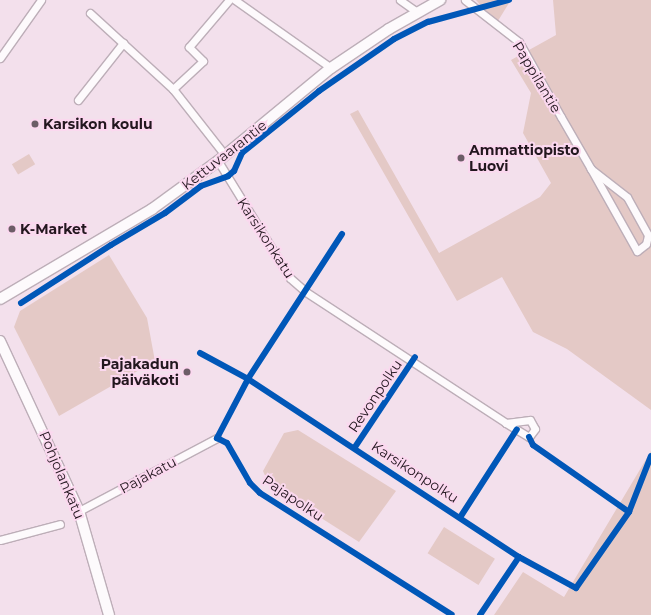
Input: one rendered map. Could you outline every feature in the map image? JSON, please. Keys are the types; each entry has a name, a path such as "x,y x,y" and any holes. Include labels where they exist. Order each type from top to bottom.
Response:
{"street":[{"path":"0,58 41,0"},
{"path":"173,89 203,61 189,47 229,0"},
{"path":"235,0 331,68"},
{"path":"400,0 417,12"},
{"name":"Kettuvaarantie","path":"0,299 152,209 218,161 331,68 417,12 440,0"},
{"name":"Pappilantie","path":"465,0 519,42 637,251 646,244 648,235 627,197 591,169"},
{"path":"90,13 173,89 220,150"},
{"path":"78,100 123,43"},
{"name":"Karsikonkatu","path":"218,161 290,278 306,292 506,423"},
{"name":"Pohjolankatu","path":"0,341 79,511 109,615"},
{"name":"Pajakatu","path":"79,511 217,438"},
{"path":"0,540 60,524"}],"shaded area":[{"path":"476,0 511,0 496,24"},
{"path":"553,0 651,0 651,410 567,349 533,332 502,277 457,301 350,114 358,110 439,253 540,197 551,183 523,133 531,93 511,60 556,35"},
{"path":"29,154 35,164 18,175 12,164"},
{"path":"109,255 147,318 155,361 59,416 14,327 20,311"},
{"path":"298,430 396,491 359,542 269,485 263,471 284,433"},
{"path":"651,451 651,615 494,615 523,572 564,597"},
{"path":"444,527 495,559 478,585 428,553"}],"cycle path":[{"path":"21,303 111,245 165,213 201,186 228,176 234,171 242,153 319,91 394,39 428,22 509,0"},
{"name":"Pajapolku","path":"342,234 248,379 217,438 227,443 250,483 260,493 452,615"},
{"name":"Karsikonpolku","path":"200,353 248,379 519,557 576,588 629,512 651,456"},
{"name":"Revonpolku","path":"355,447 415,357"},
{"path":"461,516 517,429"},
{"path":"529,437 533,445 629,512"},
{"path":"480,615 519,557"}],"place":[{"name":"Karsikon koulu","path":"35,124"},
{"name":"Ammattiopisto Luovi","path":"461,158"},
{"name":"K-Market","path":"12,229"},
{"name":"Pajakadun päiväkoti","path":"187,372"}]}
